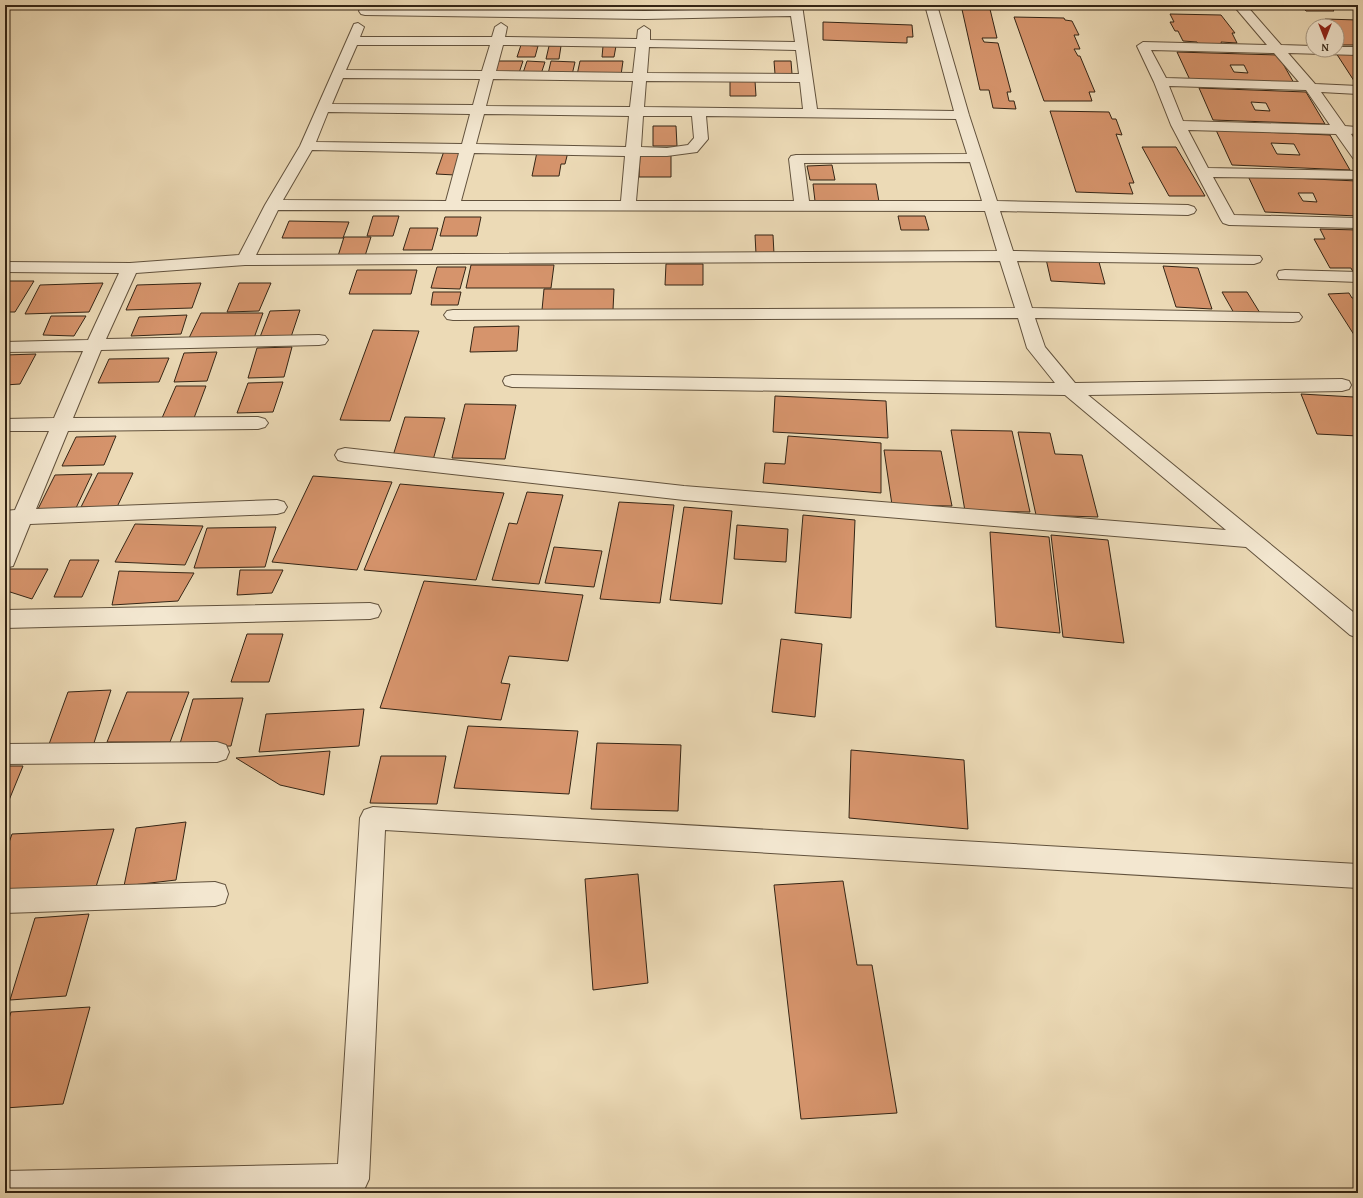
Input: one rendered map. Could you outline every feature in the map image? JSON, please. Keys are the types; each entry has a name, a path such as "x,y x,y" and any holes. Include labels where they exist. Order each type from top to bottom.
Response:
{"street":[{"path":"931,5 962,116 1036,348 1070,389 1358,629"},
{"path":"1239,5 1311,87 1358,155"},
{"path":"245,260 273,205 307,146 366,8 645,10 796,8 811,114"},
{"path":"452,206 506,9"},
{"path":"628,206 645,10"},
{"path":"352,41 498,41 801,46"},
{"path":"1305,50 1144,46 1161,82 1178,125 1229,220 1358,222"},
{"path":"1345,51 1358,51"},
{"path":"338,74 806,78"},
{"path":"1161,82 1358,90"},
{"path":"323,108 962,116"},
{"path":"307,146 667,152 692,149 701,140 699,112"},
{"path":"1178,125 1358,130"},
{"path":"802,206 796,159 975,158"},
{"path":"1203,172 1358,175"},
{"path":"273,205 991,206 1188,210"},
{"path":"5,267 130,268 245,260 1006,256 1254,259"},
{"path":"5,560 14,518 61,424 94,346 130,268"},
{"path":"1285,275 1358,277"},
{"path":"453,316 1024,313 1293,317"},
{"path":"5,347 319,340"},
{"path":"512,380 1070,389 1342,385"},
{"path":"5,425 258,423"},
{"path":"345,455 684,493 1251,540"},
{"path":"14,518 277,507"},
{"path":"5,619 370,611"},
{"path":"5,754 217,752"},
{"path":"5,1187 353,1179 373,818 1358,876"},
{"path":"5,901 216,894"}],"building":[{"path":"961,5 989,5 997,38 982,38 984,42 998,43 1011,92 1007,92 1009,101 1014,101 1016,109 993,108 989,90 980,90"},
{"path":"1301,5 1329,5 1334,11 1306,11"},
{"path":"1170,14 1221,15 1235,33 1232,33 1237,43 1221,42 1222,45 1198,44 1197,42 1183,41 1178,31 1175,31 1170,22 1174,22"},
{"path":"1014,17 1064,18 1065,20 1072,21 1079,35 1074,35 1080,49 1074,49 1078,56 1080,56 1095,92 1089,92 1092,101 1044,101"},
{"path":"1345,20 1358,20 1358,45 1345,45"},
{"path":"823,22 912,25 913,37 907,37 907,43 823,40"},
{"path":"521,45 538,46 535,57 517,57"},
{"path":"549,46 561,46 559,59 546,59"},
{"path":"603,46 616,46 614,57 602,57"},
{"path":"1177,52 1278,55 1294,83 1190,80","holes":["1230,65 1244,65 1248,73 1234,72"]},
{"path":"1345,53 1358,54 1358,87 1339,58 1345,58"},
{"path":"496,61 523,61 519,73 491,73"},
{"path":"527,61 545,62 541,74 523,73"},
{"path":"551,61 575,62 572,75 548,74"},
{"path":"580,61 623,61 621,75 577,75"},
{"path":"774,61 791,61 792,74 775,74"},
{"path":"730,80 755,81 756,96 730,96"},
{"path":"1199,88 1306,92 1325,124 1213,120","holes":["1251,102 1266,103 1270,111 1255,110"]},
{"path":"1050,111 1109,112 1112,119 1116,119 1122,135 1116,134 1134,183 1129,183 1133,194 1076,192"},
{"path":"653,126 676,126 677,146 653,146"},
{"path":"1216,130 1330,135 1350,170 1232,165","holes":["1271,143 1294,144 1300,155 1277,154"]},
{"path":"1142,147 1176,147 1205,196 1169,196"},
{"path":"444,151 463,152 455,175 436,174"},
{"path":"537,152 568,152 565,164 561,164 559,176 532,176"},
{"path":"640,153 671,153 671,177 639,177"},
{"path":"832,165 835,180 810,180 807,166"},
{"path":"1248,176 1357,181 1358,216 1265,212","holes":["1298,193 1313,193 1317,202 1303,201"]},
{"path":"813,184 876,184 879,202 815,201"},
{"path":"373,216 399,216 393,236 367,236"},
{"path":"898,216 925,216 929,230 901,230"},
{"path":"445,217 481,217 477,236 440,236"},
{"path":"289,221 349,222 343,238 282,238"},
{"path":"410,228 438,228 432,250 403,250"},
{"path":"1320,229 1358,230 1358,272 1353,272 1351,268 1330,268 1314,239 1325,239"},
{"path":"755,235 773,235 774,254 756,254"},
{"path":"344,237 371,237 365,256 338,256"},
{"path":"1046,259 1099,262 1105,284 1051,281"},
{"path":"666,264 703,264 703,285 665,285"},
{"path":"471,265 554,265 551,288 466,288"},
{"path":"1163,266 1198,268 1212,309 1176,307"},
{"path":"437,267 466,267 460,289 431,288"},
{"path":"357,270 417,270 411,294 349,294"},
{"path":"5,281 34,281 15,312 5,312"},
{"path":"103,283 89,312 25,314 40,285"},
{"path":"201,283 192,308 126,310 137,285"},
{"path":"239,283 271,283 259,311 227,312"},
{"path":"544,289 614,289 613,310 542,310"},
{"path":"433,292 461,292 458,305 431,305"},
{"path":"1222,292 1247,292 1260,313 1234,313"},
{"path":"1349,293 1352,298 1358,298 1358,341 1328,294"},
{"path":"300,310 291,337 260,337 270,311"},
{"path":"201,313 263,313 254,338 189,338"},
{"path":"187,315 181,334 131,336 139,317"},
{"path":"51,316 86,316 74,336 43,335"},
{"path":"519,326 517,351 470,352 474,327"},
{"path":"373,330 419,331 390,421 340,420"},
{"path":"292,347 284,377 248,378 257,348"},
{"path":"217,352 207,381 174,382 184,353"},
{"path":"36,354 20,384 5,385 5,355"},
{"path":"169,358 159,382 98,383 109,359"},
{"path":"283,382 273,412 237,413 248,383"},
{"path":"176,386 206,386 194,418 162,418"},
{"path":"1301,394 1354,397 1358,406 1358,436 1317,434"},
{"path":"775,396 886,401 888,438 773,432"},
{"path":"465,404 516,405 505,459 452,458"},
{"path":"405,417 445,418 433,460 392,459"},
{"path":"951,430 1012,431 1030,512 965,511"},
{"path":"1018,432 1050,433 1055,454 1082,455 1098,517 1036,515"},
{"path":"116,436 104,465 62,466 76,437"},
{"path":"788,436 881,443 881,493 763,483 765,463 785,464"},
{"path":"884,450 941,451 952,506 892,505"},
{"path":"98,473 133,473 117,507 81,507"},
{"path":"92,474 76,508 38,509 55,475"},
{"path":"313,476 392,482 357,570 272,562"},
{"path":"400,484 504,493 476,580 364,570"},
{"path":"527,492 563,495 539,584 492,580 509,523 517,524"},
{"path":"619,502 674,505 660,603 600,599"},
{"path":"684,507 732,511 722,604 670,600"},
{"path":"803,515 855,520 851,618 795,613"},
{"path":"135,524 203,526 185,565 115,562"},
{"path":"737,525 788,529 786,562 734,559"},
{"path":"276,527 265,567 194,568 207,528"},
{"path":"990,532 1049,537 1060,633 996,627"},
{"path":"1051,535 1108,540 1124,643 1063,637"},
{"path":"554,547 602,551 594,587 545,583"},
{"path":"70,560 99,560 82,597 54,597"},
{"path":"8,569 48,569 32,599 7,591"},
{"path":"240,570 283,570 272,593 237,595"},
{"path":"119,571 194,573 178,601 112,605"},
{"path":"424,581 583,595 568,661 509,656 501,683 510,684 501,720 380,708"},
{"path":"247,634 283,634 269,682 231,682"},
{"path":"781,639 822,644 815,717 772,712"},
{"path":"111,690 93,746 48,747 68,692"},
{"path":"127,692 189,692 170,742 107,742"},
{"path":"243,698 231,746 179,747 193,699"},
{"path":"364,709 359,746 259,752 266,714"},
{"path":"468,726 578,731 569,794 454,788"},
{"path":"597,743 681,745 678,811 591,809"},
{"path":"851,750 964,760 968,829 849,818"},
{"path":"330,751 324,795 280,785 236,758"},
{"path":"381,756 446,756 437,804 370,803"},
{"path":"5,766 23,766 5,810"},
{"path":"186,822 176,880 124,886 136,828"},
{"path":"114,829 95,890 5,894 5,854 12,834"},
{"path":"638,874 648,983 593,990 585,879"},
{"path":"843,881 857,965 872,965 897,1113 801,1119 774,885"},
{"path":"89,914 66,996 10,1000 35,918"},
{"path":"90,1007 63,1104 5,1108 5,1032 11,1012"}]}
